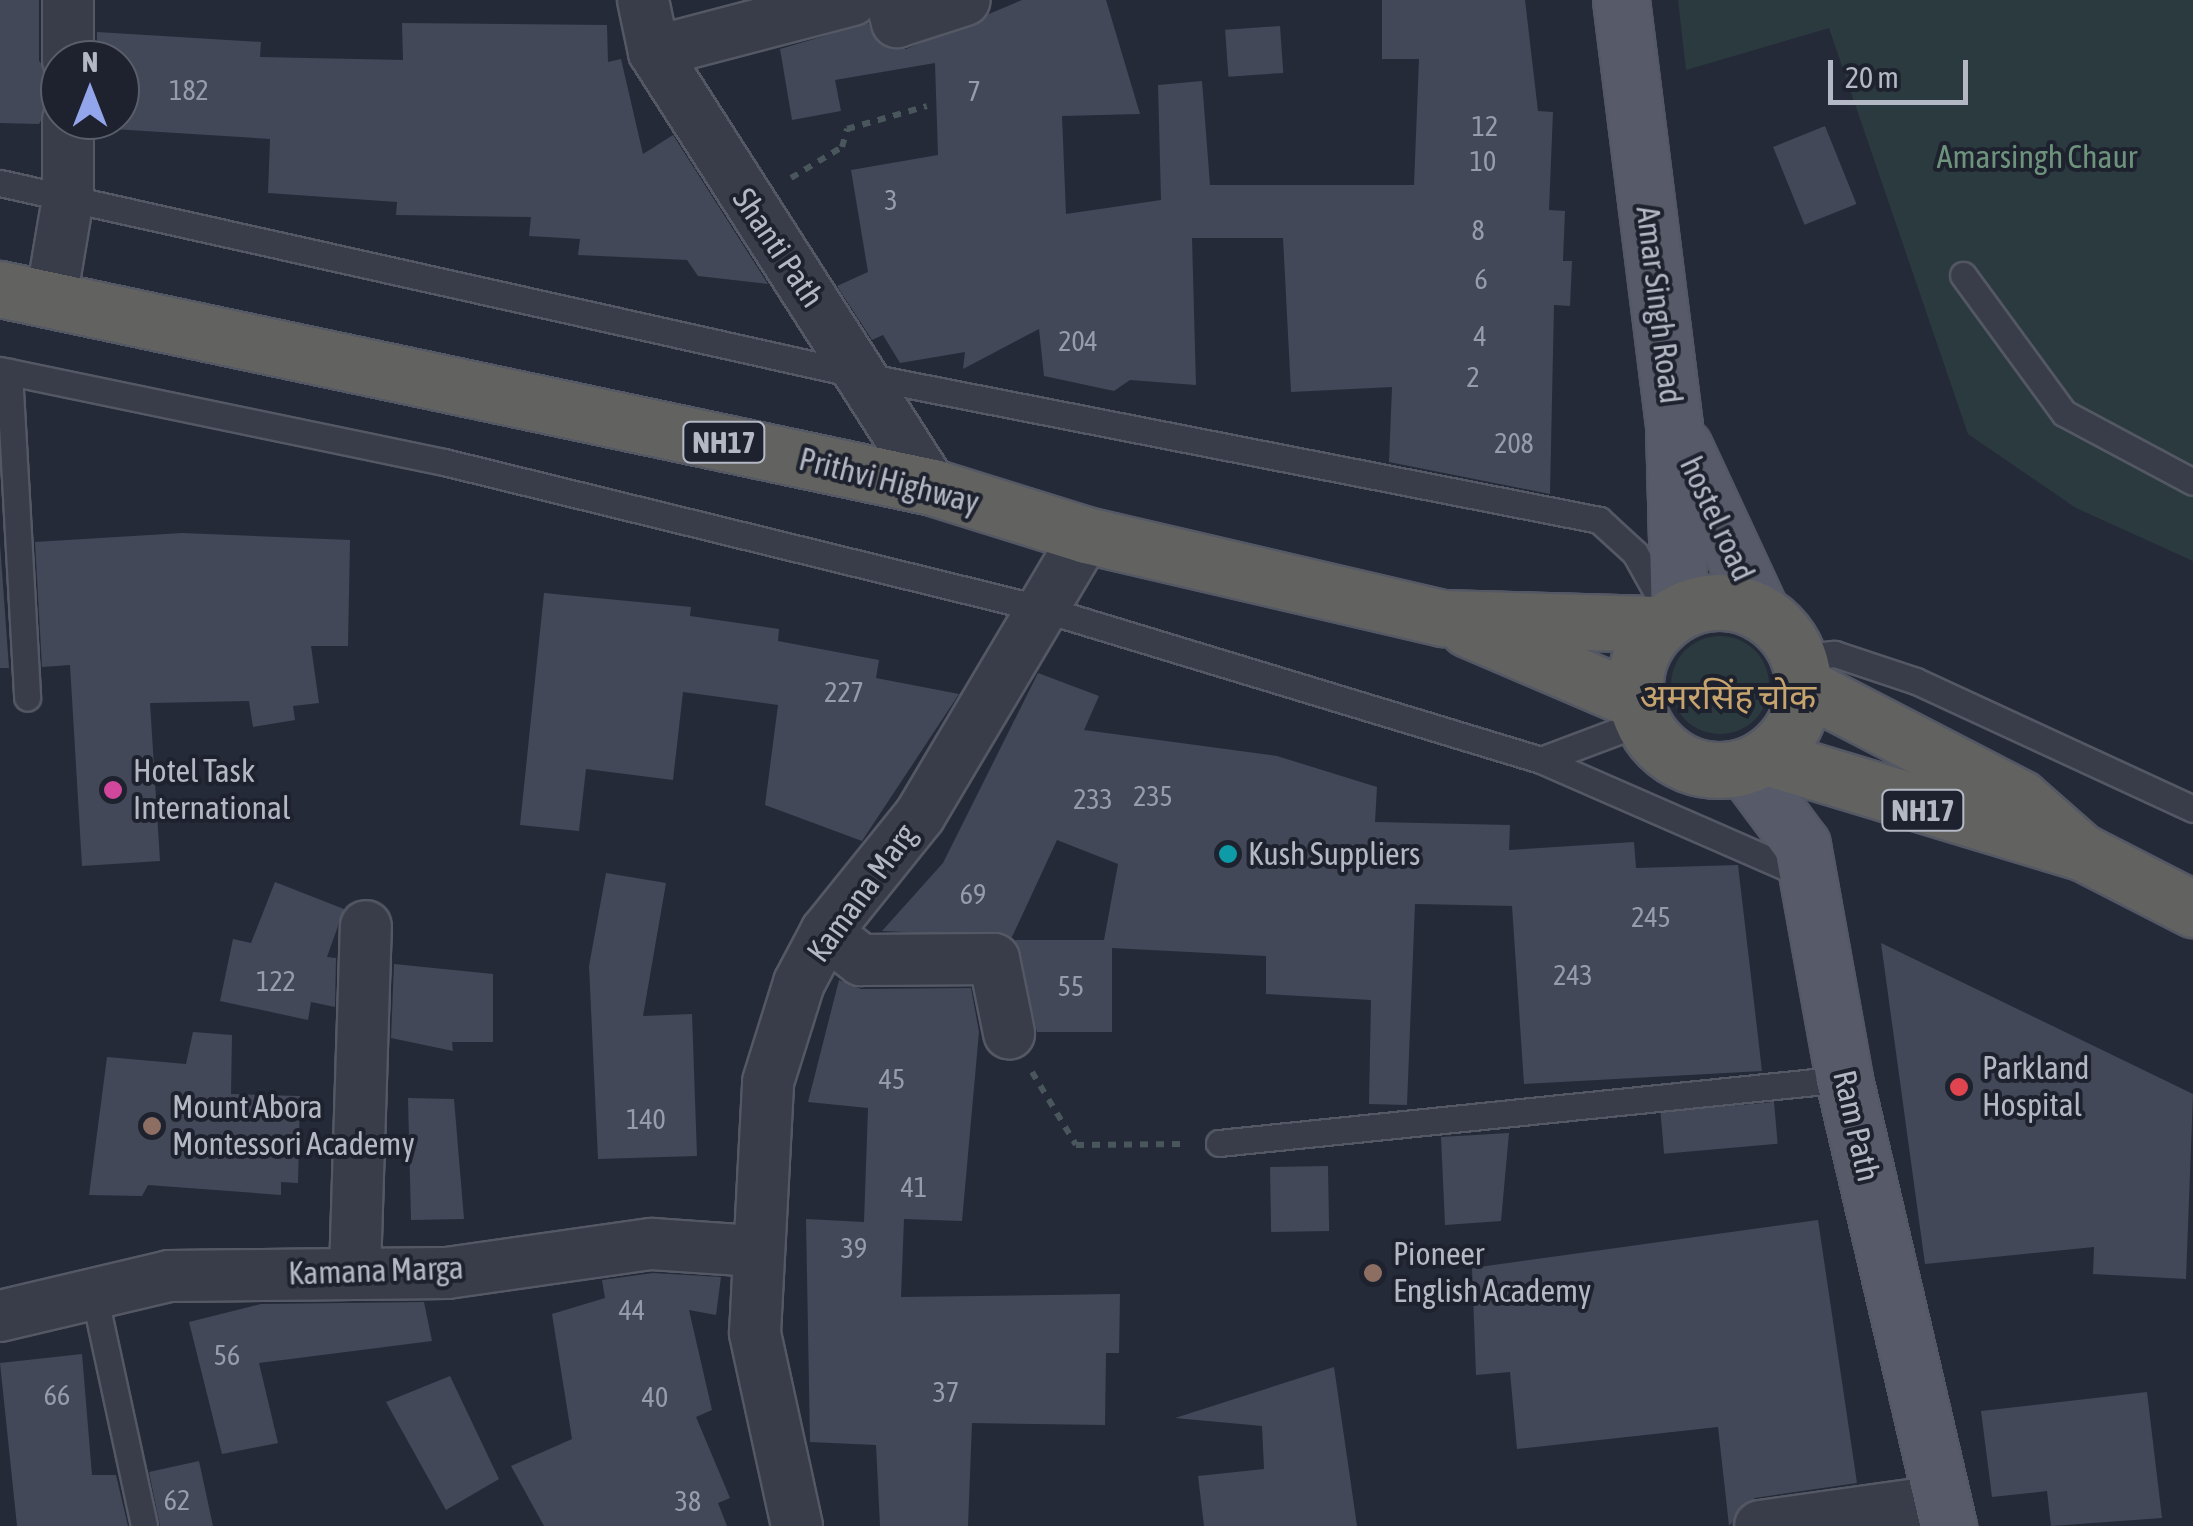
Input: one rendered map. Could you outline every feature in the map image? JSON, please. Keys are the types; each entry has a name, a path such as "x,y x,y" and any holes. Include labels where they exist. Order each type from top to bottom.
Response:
{"highway":[{"name":"Prithvi Highway","path":"26,294 932,486 1086,535 1442,618 1671,618 1734,603 1761,613"},
{"path":"1761,613 1802,672 2020,798 2084,853"},
{"path":"1442,618 1639,712 1639,659 1671,618"},
{"path":"1755,762 1786,738 1802,672"},
{"name":"NH17","path":"1639,712 1695,767 1755,762 2084,853 2193,910"}],"main road":[{"name":"Amar Singh Road","path":"1621,0 1674,426 1671,618"},
{"name":"hostel road","path":"1674,426 1761,613"},
{"name":"Ram Path","path":"1755,762 1802,845 1844,1079 1946,1513"}],"street":[{"path":"68,0 68,40"},
{"name":"Shanti Path","path":"644,0 654,52 745,200 864,376 932,486"},
{"path":"654,52 852,0"},
{"path":"891,0 897,22 965,0"},
{"path":"26,294 68,198 68,140"},
{"name":"Kamana Marg","path":"797,1526 760,1385 756,1251 768,1082 799,983 826,932 920,815 1086,535"},
{"path":"355,1272 366,926"},
{"path":"826,932 861,960 994,959 1009,1033"},
{"name":"Kamana Marga","path":"0,1316 169,1276 446,1272 652,1244 756,1251"},
{"name":"Ram Path","path":"1760,1526 1946,1513"}],"lane":[{"path":"0,183 864,376 1598,520 1635,553 1671,618"},
{"path":"1963,275 2064,413 2193,482"},
{"path":"27,698 5,371 444,462 1043,609 1541,760 1810,878"},
{"path":"1802,672 1835,654 1916,681 2193,809"},
{"path":"1541,760 1639,712"},
{"path":"1220,1143 1844,1079"},
{"path":"94,1294 144,1525"}],"path":[{"path":"745,200 842,148 847,130 926,106"},
{"path":"1009,1033 1076,1146 1220,1143"}],"green space":[{"name":"Amarsingh Chaur","path":"1678,0 2193,0 2193,561 2076,508 1968,434 1829,28 1686,70"},
{"path":"1720,636 1739,640 1754,651 1765,666 1769,685 1765,704 1754,719 1739,730 1720,734 1701,730 1686,719 1675,704 1671,685 1675,666 1686,651 1701,640"}],"building":[{"path":"0,0 39,0 40,122 0,123"},
{"path":"1022,0 1106,0 1140,114 1062,116 1066,214 1161,200 1158,85 1202,81 1210,185 1414,185 1419,59 1382,59 1382,0 1525,0 1538,111 1553,112 1549,210 1565,211 1563,261 1572,261 1570,306 1554,305 1550,494 1389,462 1392,387 1291,392 1283,238 1192,238 1196,385 1130,380 1114,391 1044,376 1039,329 963,369 965,352 900,363 883,335 872,340 837,286 868,272 851,170 938,155 935,63 835,80 841,111 792,120 780,49 868,23 878,43 906,49"},
{"path":"402,23 607,25 608,62 621,59 643,154 673,135 768,284 698,276 687,260 578,255 580,239 529,236 531,217 396,215 397,202 268,193 270,139 140,131 140,40 97,40 97,32 261,42 260,57 403,60"},
{"path":"1280,26 1283,73 1228,77 1225,30"},
{"path":"1825,126 1856,204 1805,225 1773,147"},
{"path":"182,533 350,540 348,646 311,646 319,703 293,706 295,720 253,727 249,701 150,703 160,861 82,866 70,665 42,667 35,542"},
{"path":"0,544 9,668 0,668"},
{"path":"544,593 691,607 690,616 779,629 778,641 879,660 876,678 959,694 862,841 765,805 778,705 683,692 673,780 586,769 579,831 520,825"},
{"path":"1038,673 1099,696 1084,730 1277,756 1377,787 1375,822 1510,825 1509,850 1634,842 1636,868 1738,865 1762,1071 1524,1084 1512,906 1415,904 1407,1105 1369,1104 1371,1000 1266,994 1266,956 1112,948 1112,1032 1037,1032 1015,940 1104,940 1118,864 1057,840 1012,937 882,931 943,863"},
{"path":"606,873 666,883 643,1016 692,1014 697,1156 598,1159 589,966"},
{"path":"275,882 344,909 327,957 336,958 335,1007 311,1002 308,1020 220,1001 233,939 251,943"},
{"path":"1881,943 2193,1094 2186,1279 2093,1274 2094,1247 1925,1264"},
{"path":"394,964 493,974 493,1042 452,1042 453,1051 391,1038"},
{"path":"839,980 861,989 971,988 979,1032 962,1221 904,1219 901,1297 1120,1294 1119,1353 1106,1353 1105,1425 972,1423 968,1526 880,1526 876,1445 810,1442 806,1219 864,1222 868,1108 808,1102"},
{"path":"193,1032 232,1035 231,1094 300,1096 298,1183 281,1182 281,1195 148,1185 142,1196 89,1195 107,1057 186,1064"},
{"path":"408,1098 454,1099 464,1219 411,1220"},
{"path":"1774,1102 1778,1144 1664,1154 1660,1112"},
{"path":"1509,1133 1501,1221 1445,1225 1441,1137"},
{"path":"1328,1166 1329,1231 1271,1232 1270,1167"},
{"path":"1818,1220 1857,1483 1755,1498 1729,1526 1718,1427 1517,1449 1510,1372 1476,1375 1472,1268"},
{"path":"653,1273 721,1277 716,1315 689,1310 712,1410 696,1417 730,1498 718,1503 727,1526 544,1526 511,1466 572,1439 552,1314 605,1298 602,1280"},
{"path":"424,1302 432,1341 259,1363 278,1443 222,1454 189,1322 261,1304"},
{"path":"82,1354 92,1475 116,1475 128,1526 17,1526 0,1363"},
{"path":"1334,1367 1357,1526 1204,1526 1198,1476 1264,1469 1262,1426 1175,1418"},
{"path":"450,1376 499,1479 446,1510 386,1402"},
{"path":"2147,1392 2162,1518 2051,1526 2047,1491 1992,1497 1981,1411"},
{"path":"199,1461 213,1526 160,1526 149,1472"}],"place":[{"name":"Hotel Task International","path":"113,790"},
{"name":"Kush Suppliers","path":"1228,854"},
{"name":"Parkland Hospital","path":"1959,1087"},
{"name":"Mount Abora Montessori Academy","path":"152,1126"},
{"name":"Pioneer English Academy","path":"1373,1273"}],"district":[{"name":"अमरसिंह चोक","path":"1728,696"}]}
